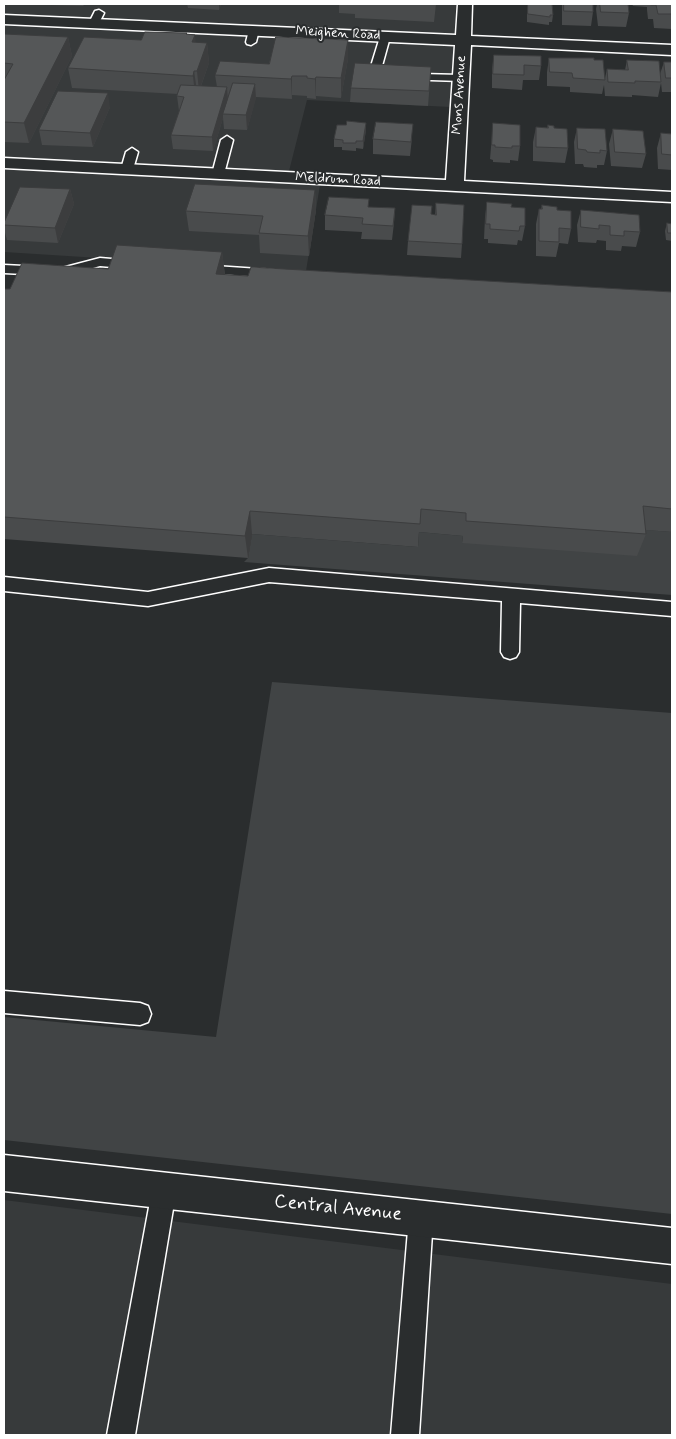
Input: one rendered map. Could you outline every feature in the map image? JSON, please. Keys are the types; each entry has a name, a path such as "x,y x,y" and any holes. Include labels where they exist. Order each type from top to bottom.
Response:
{"street":[{"name":"Mons Avenue","path":"455,186 465,4"},
{"name":"Meighen Road","path":"4,19 57,25 96,18 252,36 385,37 672,50"},
{"name":"Meldrum Road","path":"6,166 130,161 218,174 672,198"},
{"name":"Central Avenue","path":"4,1172 672,1246"}],"lane":[{"path":"385,37 374,76 461,78"},
{"path":"218,174 228,140"},
{"path":"63,272 100,262 150,266"},
{"path":"189,268 288,275"},
{"path":"4,269 120,275"},
{"path":"4,584 148,599 269,575 672,608"},
{"path":"510,652 511,595"},
{"path":"4,1002 140,1014"},
{"path":"121,1435 164,1190"},
{"path":"405,1435 420,1218"}],"shaded area":[{"path":"4,4 456,4 451,107 307,100 286,183 320,185 306,271 4,252"},
{"path":"635,529 672,532 672,595 244,562 248,558 252,534 418,547 419,532 463,536 462,543"},
{"path":"272,682 672,713 672,1214 4,1140 4,1017 216,1037"},
{"path":"4,1200 672,1284 672,1435 4,1435"}],"building":[{"path":"528,4 552,4 553,15 550,15 550,17 528,14"},
{"path":"564,4 593,4 593,12 564,11"},
{"path":"600,4 628,4 629,13 601,12"},
{"path":"651,4 672,4 672,14 658,14 656,5"},
{"path":"145,32 187,33 195,35 192,42 207,43 197,71 194,71 193,76 68,68 84,37 141,40"},
{"path":"4,34 68,37 24,123 4,122 4,80 13,64 4,63"},
{"path":"276,37 348,40 341,78 316,77 315,79 307,78 307,76 292,76 291,79 215,75 220,61 269,64"},
{"path":"494,55 541,56 541,66 524,65 524,75 493,74"},
{"path":"549,58 594,58 594,60 603,60 605,80 573,78 572,73 550,72"},
{"path":"627,60 659,61 661,82 608,82 607,69 628,70"},
{"path":"664,62 672,62 672,78 666,78"},
{"path":"355,63 431,67 429,91 351,88"},
{"path":"233,83 255,84 246,115 223,114"},
{"path":"181,85 227,87 212,137 171,135 184,97 177,96"},
{"path":"58,91 108,93 90,133 39,130"},
{"path":"347,121 366,123 363,141 343,143 343,140 334,139 337,125 346,125"},
{"path":"376,122 413,124 411,142 373,139"},
{"path":"493,123 520,125 520,146 512,146 512,148 495,147 495,145 492,145"},
{"path":"548,125 554,126 554,128 567,129 568,148 536,147 536,127 548,128"},
{"path":"577,128 605,129 607,151 600,150 600,153 578,149"},
{"path":"613,129 643,131 646,154 615,152"},
{"path":"661,133 672,134 672,155 662,154"},
{"path":"195,184 315,190 308,236 259,233 263,216 186,211"},
{"path":"20,187 70,189 55,228 4,225"},
{"path":"329,197 369,199 368,207 395,208 393,226 362,224 363,218 325,215"},
{"path":"487,202 512,204 511,207 525,208 525,226 520,226 519,231 490,229 490,224 486,224"},
{"path":"436,203 464,205 462,244 408,241 412,205 432,206 431,214 436,215"},
{"path":"542,205 557,207 557,210 571,211 571,229 559,228 559,242 539,241 539,209 542,209"},
{"path":"581,210 639,215 640,232 624,231 624,236 610,235 610,226 599,225 599,229 581,227"},
{"path":"667,223 672,224 672,233 668,233"},
{"path":"117,245 222,252 216,274 248,276 251,267 672,292 672,509 643,506 646,534 466,521 466,513 421,509 420,524 250,511 245,536 4,517 4,289 10,289 22,263 108,269"}]}
